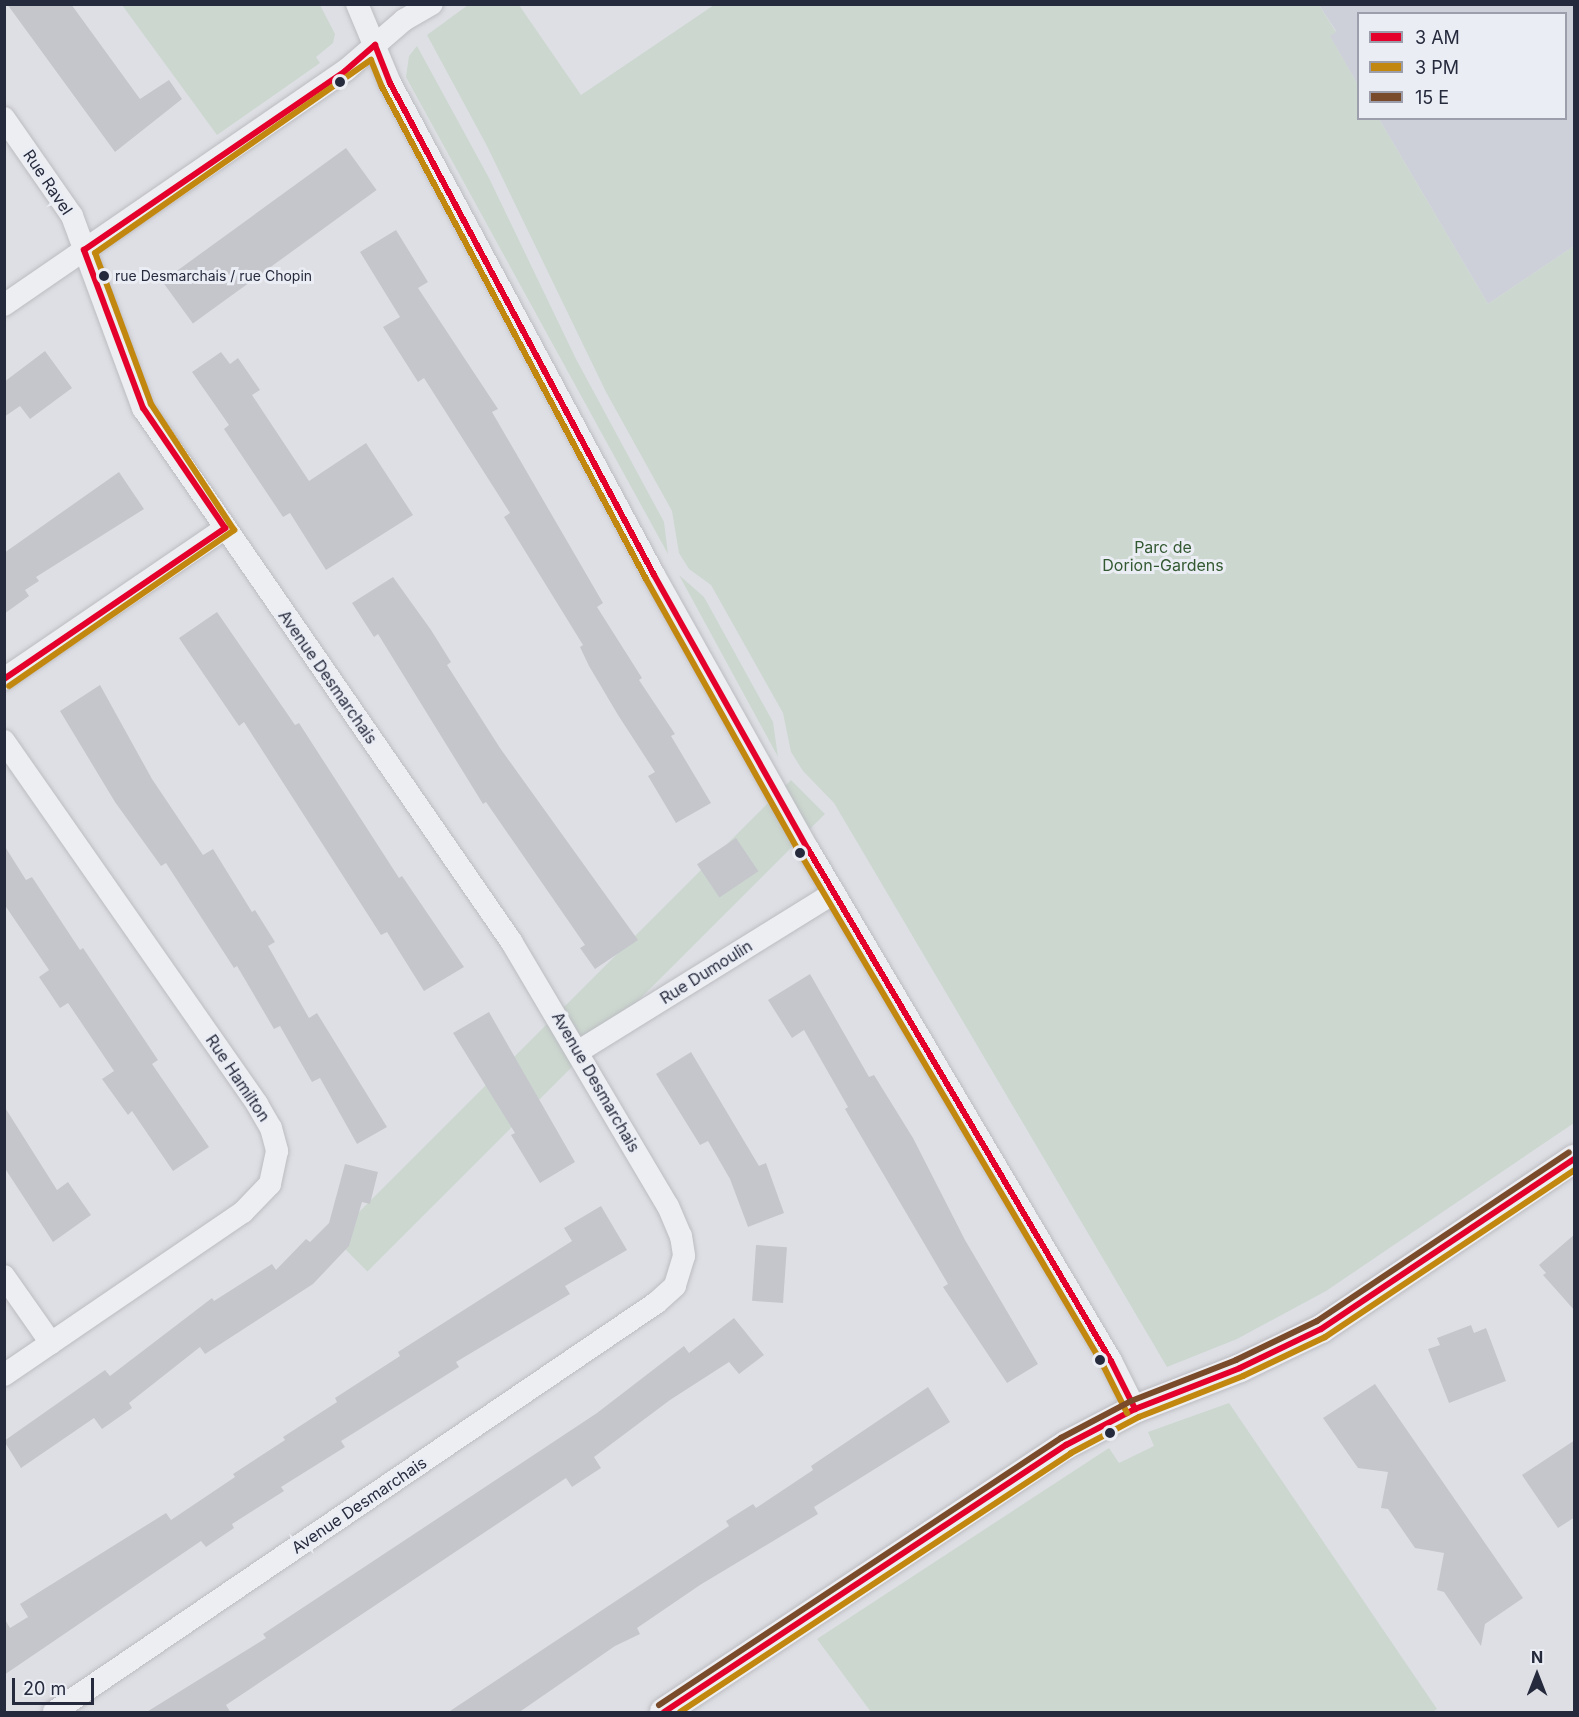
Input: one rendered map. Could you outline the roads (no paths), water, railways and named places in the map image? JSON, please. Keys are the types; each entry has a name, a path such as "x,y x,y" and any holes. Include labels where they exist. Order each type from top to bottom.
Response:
{"street":[{"path":"357,4 390,83 654,575 834,893 1111,1361 1135,1409"},
{"path":"4,305 345,71 404,20 432,4"},
{"name":"Rue Ravel","path":"4,118 72,216 84,250"},
{"name":"Avenue Desmarchais","path":"54,1713 639,1314 675,1286 684,1256 678,1229 579,1051 511,941 143,408 84,250"},
{"path":"4,679 225,528"},
{"name":"Rue Hamilton","path":"4,741 257,1104 271,1128 277,1151 270,1184 243,1212 4,1375"},
{"name":"Rue Dumoulin","path":"579,1051 834,893"},
{"path":"664,1713 998,1488 1066,1445 1135,1409 1240,1368 1321,1329 1575,1160"},
{"path":"4,1276 51,1343"}],"place":[{"name":"rue Desmarchais / rue Chopin","path":"104,276"}],"park label":[{"name":"Parc de Dorion-Gardens","path":"1163,556"}]}
